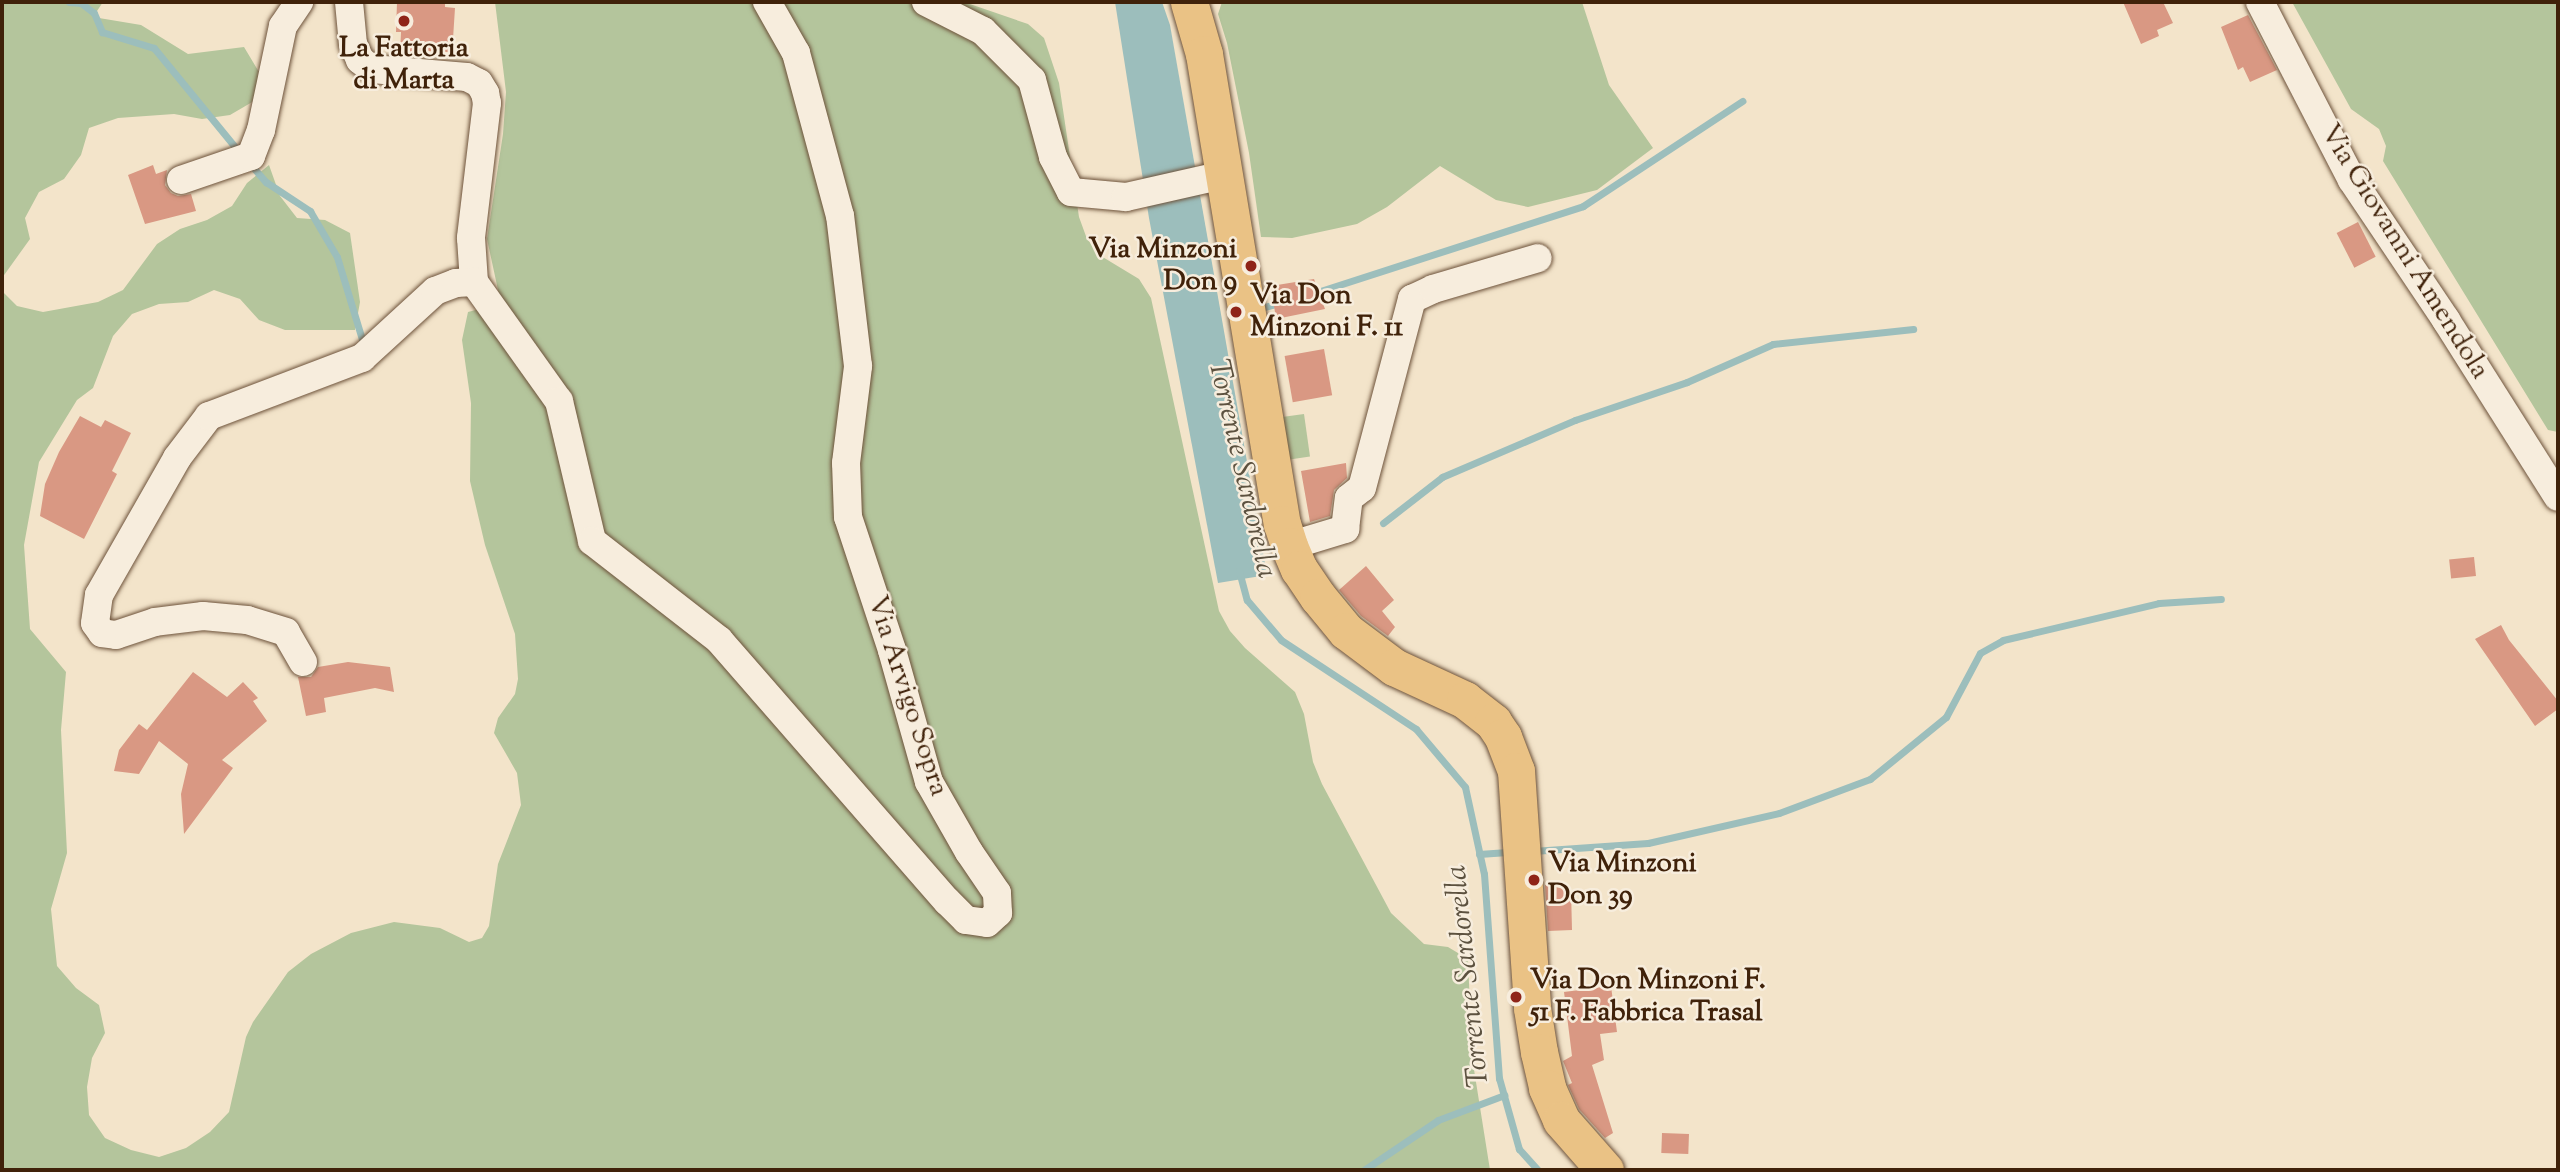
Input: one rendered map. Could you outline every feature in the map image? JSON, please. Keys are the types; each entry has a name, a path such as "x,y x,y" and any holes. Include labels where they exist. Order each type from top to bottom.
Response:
{"main road":[{"path":"1189,2 1204,54 1217,176 1282,524 1289,546 1299,569 1346,631 1394,667 1465,700 1486,716 1503,737 1516,771 1532,1009 1545,1076 1561,1120 1605,1170"}],"street":[{"path":"181,180 251,156 261,130 283,26 299,2"},
{"path":"303,662 286,632 247,620 203,616 155,622 116,635 102,633 95,623 99,595 177,458 209,416 362,358 435,291 456,283 474,282 471,238 487,103 485,93 479,83 467,77 372,69 360,60 353,44 349,2"},
{"name":"Via Arvigo Sopra","path":"474,282 559,401 592,541 719,640 947,901 966,920 987,923 998,913 996,892 969,852 929,782 892,650 848,517 846,463 858,366 840,216 796,53 767,2"},
{"path":"926,2 983,31 1032,80 1053,157 1071,192 1126,197 1217,176"},
{"name":"Via Giovanni Amendola","path":"2260,2 2352,180 2446,320 2558,497"},
{"path":"1289,546 1345,529 1349,498 1362,488 1412,299 1433,289 1538,258"}],"green space":[{"path":"2,2 103,2 93,17 141,25 188,54 244,47 259,72 254,101 230,115 202,119 174,114 118,118 89,128 81,155 64,179 39,192 25,218 30,239 2,278"},
{"path":"495,2 964,2 1028,24 1044,38 1059,83 1079,217 1087,239 1101,256 1139,279 1151,298 1219,611 1230,631 1245,648 1295,692 1304,714 1313,762 1322,784 1391,913 1424,944 1448,947 1468,959 1472,1057 1490,1170 2,1170 2,291 17,306 43,312 98,302 123,290 157,244 180,229 207,220 232,206 247,183 269,165 280,196 297,218 325,220 350,233 360,302 355,330 285,330 259,320 240,299 214,290 188,302 159,304 132,314 113,336 93,388 77,400 39,462 24,545 30,629 66,672 61,730 67,853 51,909 57,966 76,988 99,1005 105,1033 92,1058 87,1087 89,1115 105,1138 131,1150 159,1157 186,1148 210,1132 229,1112 246,1037 253,1022 288,972 311,954 351,933 394,922 440,928 469,942 482,938 489,926 498,864 521,805 517,773 494,733 498,718 515,694 518,679 515,634 485,545 470,481 471,403 462,340 468,312 495,305 498,290 487,239 503,134 506,92"},
{"path":"1222,2 1582,2 1609,85 1653,148 1597,190 1528,207 1496,200 1440,166 1387,207 1357,224 1292,238 1261,237 1249,153 1227,43 1218,14"},
{"path":"2292,2 2558,2 2558,432 2548,430 2383,161 2386,146 2379,129 2351,109"},
{"path":"1304,414 1310,457 1288,460 1282,417"}],"water":[{"path":"1115,2 1162,2 1170,25 1267,575 1218,583 1149,218"}],"building":[{"path":"397,2 445,2 445,7 455,8 453,39 449,38 448,52 428,51 428,57 400,55 401,32 396,32"},
{"path":"2123,2 2163,2 2173,23 2157,30 2159,36 2141,44"},
{"path":"2248,15 2277,70 2250,82 2243,67 2238,70 2221,27"},
{"path":"153,165 156,174 167,170 165,185 171,193 178,196 191,194 196,211 145,224 128,175"},
{"path":"2358,222 2376,257 2354,268 2337,233"},
{"path":"1314,279 1325,309 1276,319 1271,286"},
{"path":"1324,349 1332,395 1293,402 1285,356"},
{"path":"80,416 101,427 105,420 131,433 112,471 117,474 84,539 40,516 45,484 59,452"},
{"path":"1346,463 1347,478 1334,490 1330,516 1310,522 1301,471"},
{"path":"2474,557 2476,576 2451,579 2449,560"},
{"path":"1366,566 1394,600 1382,611 1395,627 1388,636 1361,616 1339,590"},
{"path":"2501,625 2509,640 2558,701 2558,709 2535,726 2475,639"},
{"path":"348,662 390,667 394,692 375,688 324,698 326,712 306,716 298,677 311,677 318,667"},
{"path":"193,672 227,697 243,682 258,698 253,701 267,721 222,760 233,768 184,834 181,794 188,764 159,741 139,774 114,771 119,750 139,724 147,730"},
{"path":"1545,885 1571,890 1572,930 1548,931"},
{"path":"1611,986 1617,1032 1600,1034 1604,1060 1592,1065 1613,1133 1605,1138 1579,1109 1568,1085 1572,1083 1563,1061 1572,1056 1564,992"},
{"path":"1662,1133 1689,1134 1688,1154 1661,1153"}],"waterway":[{"path":"69,2 81,3 94,13 102,32 154,48 240,153"},
{"path":"1311,294 1583,206 1742,101"},
{"path":"251,165 266,182 310,211 337,257 364,346"},
{"path":"1257,309 1283,302"},
{"path":"1383,523 1442,477 1575,420 1687,382 1773,344 1913,329"},
{"name":"Torrente Sardorella","path":"1239,571 1247,600 1281,640 1416,729 1465,787 1484,874 1499,1078 1519,1149 1538,1170"},
{"path":"1533,851 1648,843 1779,813 1870,779 1946,717 1980,653 2003,640 2159,603 2221,599"},
{"path":"1479,854 1511,852"},
{"path":"1364,1170 1438,1120 1504,1095"}],"place":[{"name":"La Fattoria di Marta","path":"404,21"},
{"name":"Via Minzoni Don 9","path":"1251,266"},
{"name":"Via Don Minzoni F. 11","path":"1236,312"},
{"name":"Via Minzoni Don 39","path":"1534,880"},
{"name":"Via Don Minzoni F. 51 F. Fabbrica Trasal","path":"1516,997"}]}
